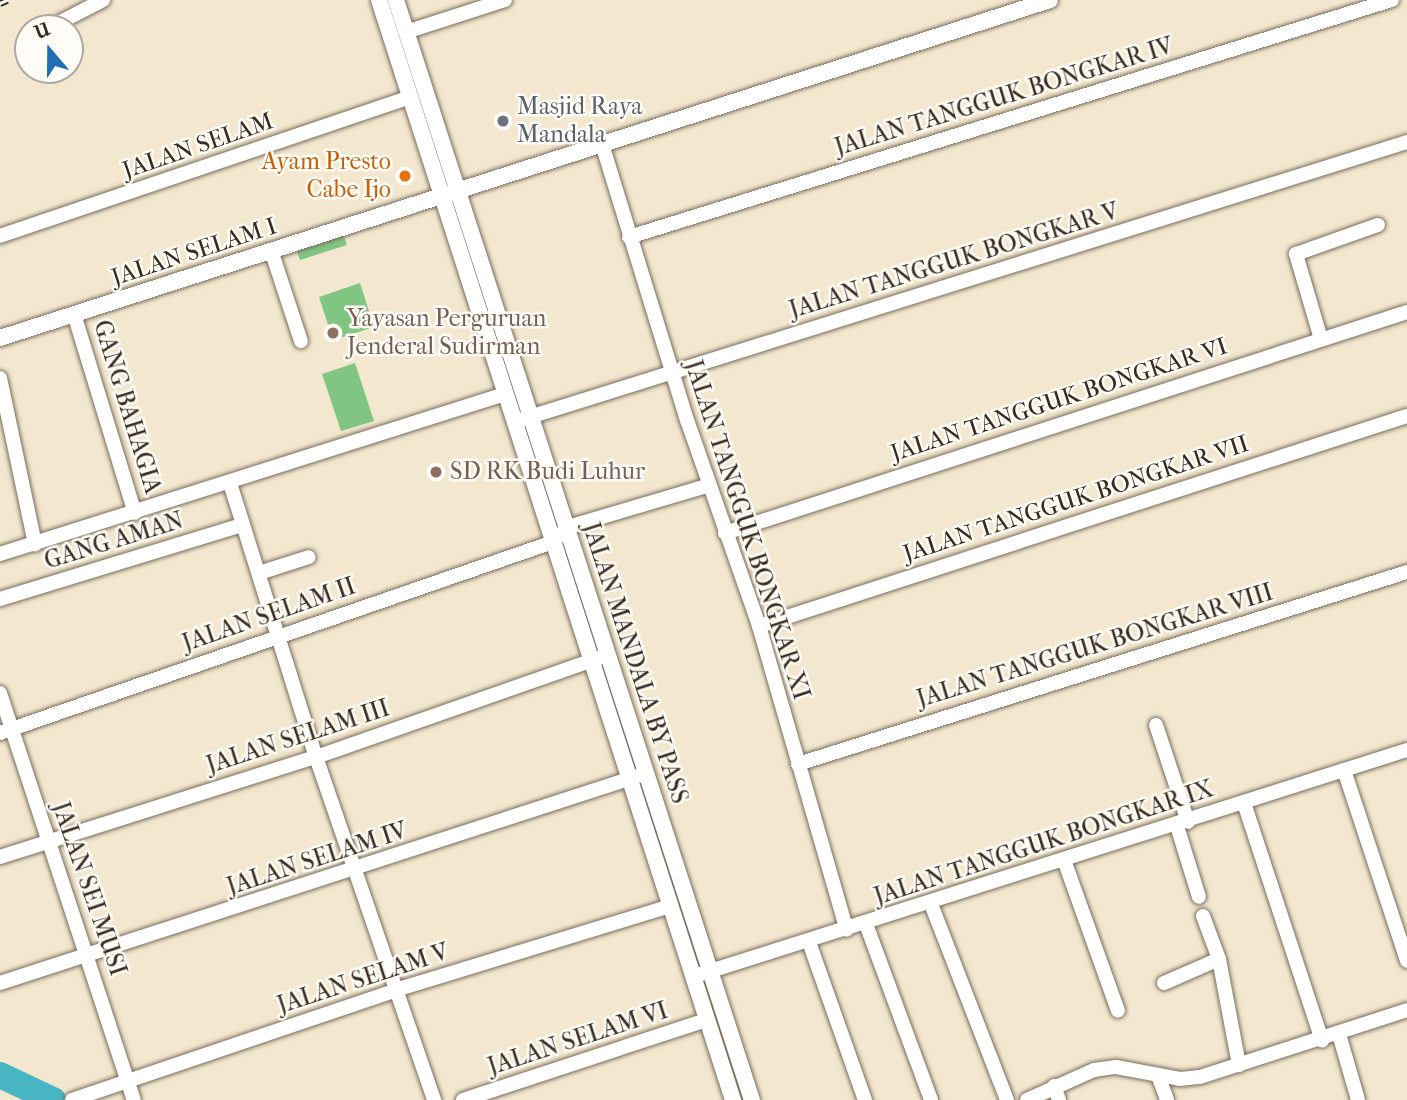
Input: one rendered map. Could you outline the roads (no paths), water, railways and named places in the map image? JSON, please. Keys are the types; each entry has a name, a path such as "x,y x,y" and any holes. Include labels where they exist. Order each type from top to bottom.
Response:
{"street":[{"path":"76,14 103,0"},
{"name":"JALAN MANDALA BY PASS","path":"379,0 553,542 646,773 752,1100"},
{"name":"JALAN MANDALA BY PASS","path":"396,0 568,527 630,780 733,1100"},
{"path":"407,32 505,0"},
{"name":"JALAN SELAM I","path":"0,338 441,193 1050,0"},
{"name":"JALAN TANGGUK BONGKAR IV","path":"629,237 1392,0"},
{"name":"JALAN SELAM","path":"0,236 410,97"},
{"name":"JALAN TANGGUK BONGKAR V","path":"514,422 1407,142"},
{"name":"JALAN TANGGUK BONGKAR XI","path":"602,144 672,373 759,626 847,930"},
{"path":"1321,339 1296,254 1378,225"},
{"path":"271,250 301,341"},
{"name":"JALAN TANGGUK BONGKAR VI","path":"725,533 1407,312"},
{"name":"GANG BAHAGIA","path":"74,314 135,513"},
{"path":"0,379 36,544"},
{"path":"0,554 505,394"},
{"name":"JALAN TANGGUK BONGKAR VII","path":"759,626 1407,416"},
{"path":"230,483 316,757 399,989 434,1100"},
{"path":"553,542 568,527 710,485"},
{"name":"GANG AMAN","path":"0,599 242,525"},
{"name":"JALAN SELAM II","path":"6,731 553,542"},
{"path":"259,573 309,557"},
{"name":"JALAN TANGGUK BONGKAR VIII","path":"797,764 1407,572"},
{"name":"JALAN SELAM III","path":"0,857 316,757 601,657"},
{"name":"JALAN SEI MUSI","path":"0,693 6,731 89,955 134,1100"},
{"path":"1156,725 1183,824 1199,897"},
{"name":"JALAN TANGGUK BONGKAR IX","path":"693,976 931,904 1407,750"},
{"path":"1344,770 1407,961"},
{"name":"JALAN SELAM IV","path":"0,983 356,871 646,773"},
{"path":"1244,803 1322,1040"},
{"path":"1064,860 1118,1011"},
{"path":"931,904 1007,1100"},
{"name":"JALAN SELAM V","path":"73,1100 399,989 671,906"},
{"path":"1203,916 1219,959 1239,1065"},
{"path":"866,924 931,1100"},
{"path":"809,942 866,1100"},
{"path":"1164,983 1219,959"},
{"path":"1027,1100 1073,1075 1116,1067 1190,1079 1322,1040 1407,1010"},
{"name":"JALAN SELAM VI","path":"463,1100 707,1020"},
{"path":"1339,1034 1358,1100"},
{"path":"1158,1075 1167,1100"},
{"path":"1054,1086 1059,1100"}],"waterway":[{"path":"0,1075 53,1100"}],"railway":[{"path":"0,3 7,0"}],"place":[{"name":"Masjid Raya Mandala","path":"503,121"},
{"name":"Ayam Presto Cabe Ijo","path":"405,176"},
{"name":"Yayasan Perguruan Jenderal Sudirman","path":"333,333"},
{"name":"SD RK Budi Luhur","path":"436,472"}]}
